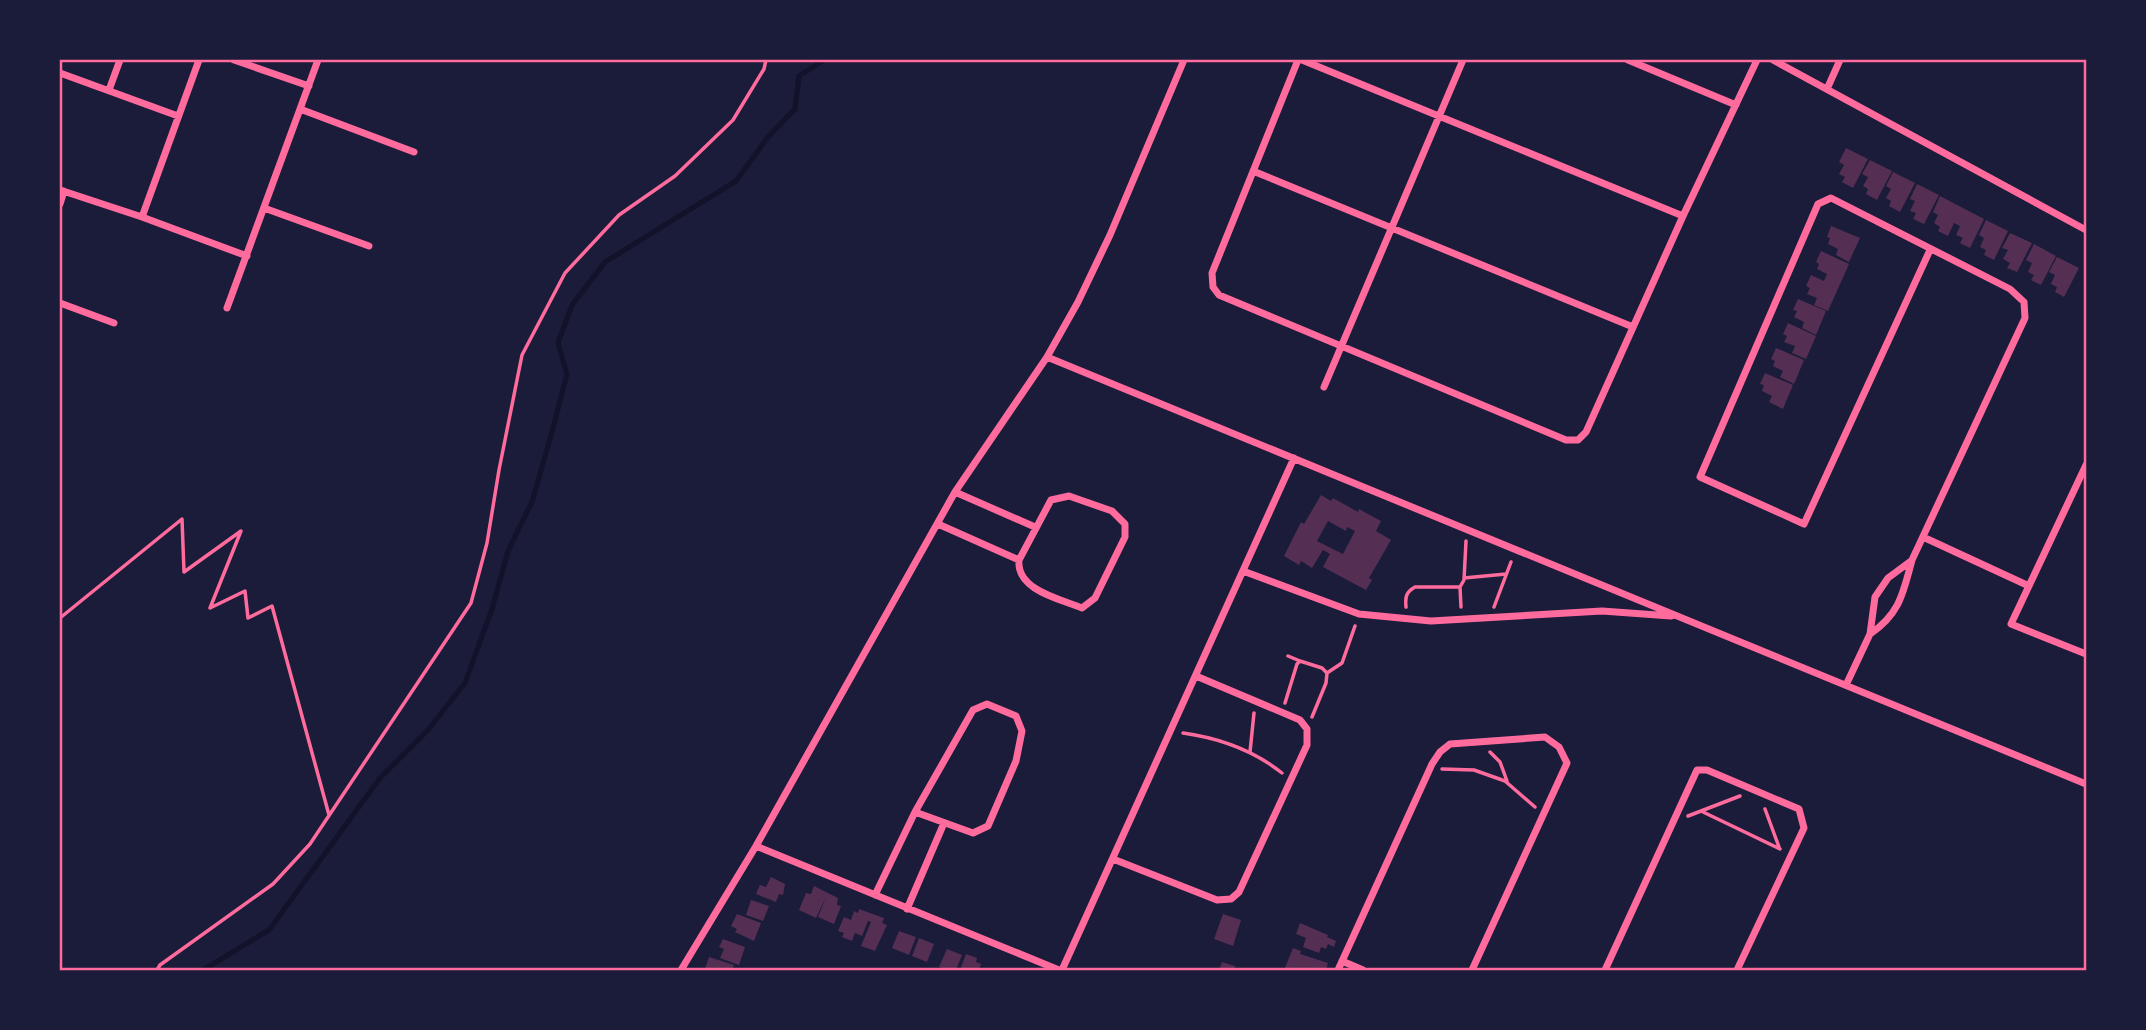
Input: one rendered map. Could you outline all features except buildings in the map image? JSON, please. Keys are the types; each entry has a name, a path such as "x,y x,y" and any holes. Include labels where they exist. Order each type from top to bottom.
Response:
{"street":[{"path":"109,90 120,60"},
{"path":"142,217 199,60"},
{"path":"234,60 309,86"},
{"path":"227,309 318,60"},
{"path":"681,971 756,846 939,524 954,492 1047,357 1078,302 1110,235 1184,60"},
{"path":"1683,216 1300,60 1212,274 1213,287 1219,295 1566,440 1578,439 1586,432 1757,60"},
{"path":"1324,387 1462,60"},
{"path":"1628,60 1736,105"},
{"path":"1773,60 2087,230"},
{"path":"1827,89 1840,60"},
{"path":"60,73 178,116"},
{"path":"300,109 414,152"},
{"path":"1253,171 1633,327"},
{"path":"60,204 62,191 247,256"},
{"path":"1870,634 1886,623 1899,603 1912,560 2025,318 2024,302 2010,289 1831,198 1818,204 1700,477 1804,524 1930,250"},
{"path":"264,208 369,246"},
{"path":"60,303 114,323"},
{"path":"1047,357 2087,784"},
{"path":"756,846 1060,971 1294,458"},
{"path":"2087,465 2084,477 2011,624 2087,654"},
{"path":"954,492 1035,527"},
{"path":"1069,496 1112,511 1125,524 1125,537 1095,598 1082,608 1039,591 1021,577 1019,560 1051,500 1069,496"},
{"path":"939,524 1019,560"},
{"path":"1923,537 2029,586"},
{"path":"1846,685 1870,634 1875,597 1888,578 1912,560"},
{"path":"1243,571 1359,614 1406,619 1462,620 1602,611 1679,616"},
{"path":"1112,859 1217,900 1231,899 1240,892 1307,744 1307,729 1300,720 1196,676"},
{"path":"875,895 915,812 973,709 987,704 1016,716 1022,731 1016,761 988,826 973,833 915,812"},
{"path":"1338,971 1430,768 1440,752 1450,744 1545,737 1559,747 1567,762 1472,971"},
{"path":"1605,971 1697,771 1707,770 1799,808 1804,828 1737,971"},
{"path":"907,909 944,824"},
{"path":"1342,961 1363,971"}],"path":[{"path":"157,971 160,965 273,884 310,844 471,603 487,542 522,355 565,273 618,215 675,176 733,120 764,69 766,60"},
{"path":"60,618 182,519 184,572 241,531 210,608 245,592 248,618 272,606 329,815"},
{"path":"1462,620 1460,587 1464,578 1467,529"},
{"path":"1489,618 1516,550"},
{"path":"1464,578 1506,574"},
{"path":"1406,619 1405,598 1409,590 1415,587 1460,587"},
{"path":"1307,729 1327,673 1342,663 1359,614"},
{"path":"1288,656 1322,668 1327,673"},
{"path":"1282,713 1300,661"},
{"path":"1250,752 1256,701"},
{"path":"1170,732 1210,738 1250,752 1291,780"},
{"path":"1473,743 1486,748 1500,762 1508,783"},
{"path":"1430,768 1474,770 1508,783 1543,815"},
{"path":"1673,822 1757,791 1786,866"},
{"path":"1702,811 1780,849"}],"waterway":[{"path":"203,970 269,930 380,778 427,731 465,683 492,609 508,551 532,502 553,428 567,374 558,343 572,305 605,262 736,181 768,137 795,109 799,76 824,60"}]}
